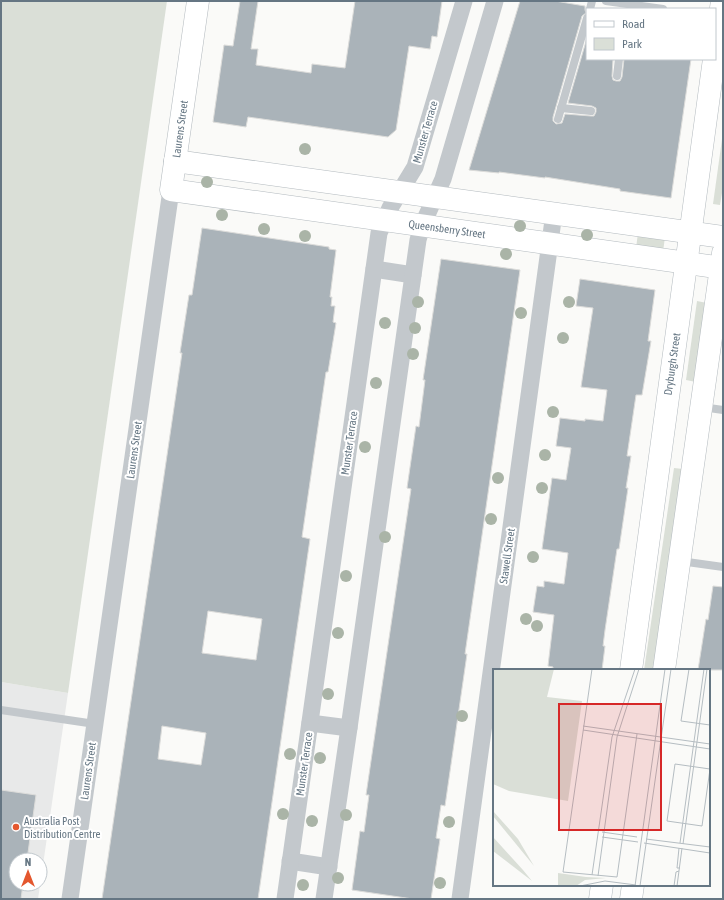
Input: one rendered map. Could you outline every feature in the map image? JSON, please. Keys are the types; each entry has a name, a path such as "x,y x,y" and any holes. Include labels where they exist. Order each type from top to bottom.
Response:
{"street":[{"name":"Laurens Street","path":"70,899 198,1"},
{"name":"Munster Terrace","path":"285,899 380,233 384,221 399,192 415,168 464,1"},
{"path":"324,899 418,240 422,226 443,179 495,1"},
{"path":"716,42 720,12"},
{"name":"Dryburgh Street","path":"631,669 690,233 715,113 714,60"},
{"path":"175,161 723,237"},
{"name":"Queensberry Street","path":"171,190 686,263 722,263"},
{"path":"476,233 480,203"},
{"name":"Stawell Street","path":"460,899 554,213"},
{"path":"640,256 645,226"},
{"path":"664,669 722,263"},
{"path":"374,269 413,274"},
{"path":"668,392 702,402"},
{"path":"662,446 695,450"},
{"path":"310,723 349,728"},
{"path":"290,861 329,867"},
{"path":"600,899 602,886"},
{"path":"631,899 633,886"}],"lane":[{"path":"606,1 626,6 651,8"},
{"path":"558,119 586,21"},
{"path":"617,76 619,60"},
{"path":"561,108 591,111"},
{"path":"702,402 723,410"},
{"path":"679,561 723,567"},
{"path":"1,710 95,724"}],"shaded area":[{"path":"1,682 68,693 45,852 8,852 8,892 39,892 38,899 1,899"}],"green space":[{"path":"1,1 167,1 68,693 1,682"},
{"path":"723,132 723,187 720,205 713,204"},
{"path":"638,233 665,236 663,253 636,248"},
{"path":"697,301 707,303 696,382 686,380"},
{"path":"674,468 683,469 654,669 644,669"}],"building":[{"path":"240,1 258,1 251,49 258,49 256,65 311,73 312,64 345,68 355,1 442,1 437,37 432,36 430,49 409,46 396,130 388,137 248,117 246,127 213,122 224,45 233,46"},
{"path":"520,1 555,1 585,6 586,13 582,16 553,117 553,121 556,124 562,123 565,114 594,116 596,112 596,108 592,106 568,103 586,41 586,60 613,60 612,76 613,80 616,81 620,81 622,77 624,60 691,60 671,198 620,191 620,189 545,177 469,170"},
{"path":"202,228 329,247 329,249 336,250 330,297 332,297 331,306 335,306 333,322 336,323 328,372 326,372 302,537 310,539 258,899 102,899 182,353 180,353 189,295 192,295","holes":["208,611 262,619 256,660 202,653","162,726 206,733 201,765 158,759"]},
{"path":"441,259 520,270 465,654 467,654 445,806 441,805 436,838 440,839 431,899 413,899 352,890 360,831 364,832 369,795 366,795 411,489 407,488 416,426 419,427 425,380 423,380"},
{"path":"580,279 655,290 648,341 651,341 642,395 636,395 627,456 631,456 626,488 628,488 605,630 602,669 553,669 553,667 548,666 554,615 533,612 537,586 544,587 544,581 564,584 568,553 542,549 552,478 566,480 571,448 556,446 560,418 585,421 585,419 603,421 607,390 581,387 593,308 576,306"},
{"path":"713,586 723,587 723,670 698,669 706,619 708,620"},
{"name":"Australia Post Distribution Centre","path":"1,790 36,795 28,852 8,852 8,892 22,892 21,899 1,899"}],"place":[{"name":"Australia Post Distribution Centre","path":"16,827"}]}
